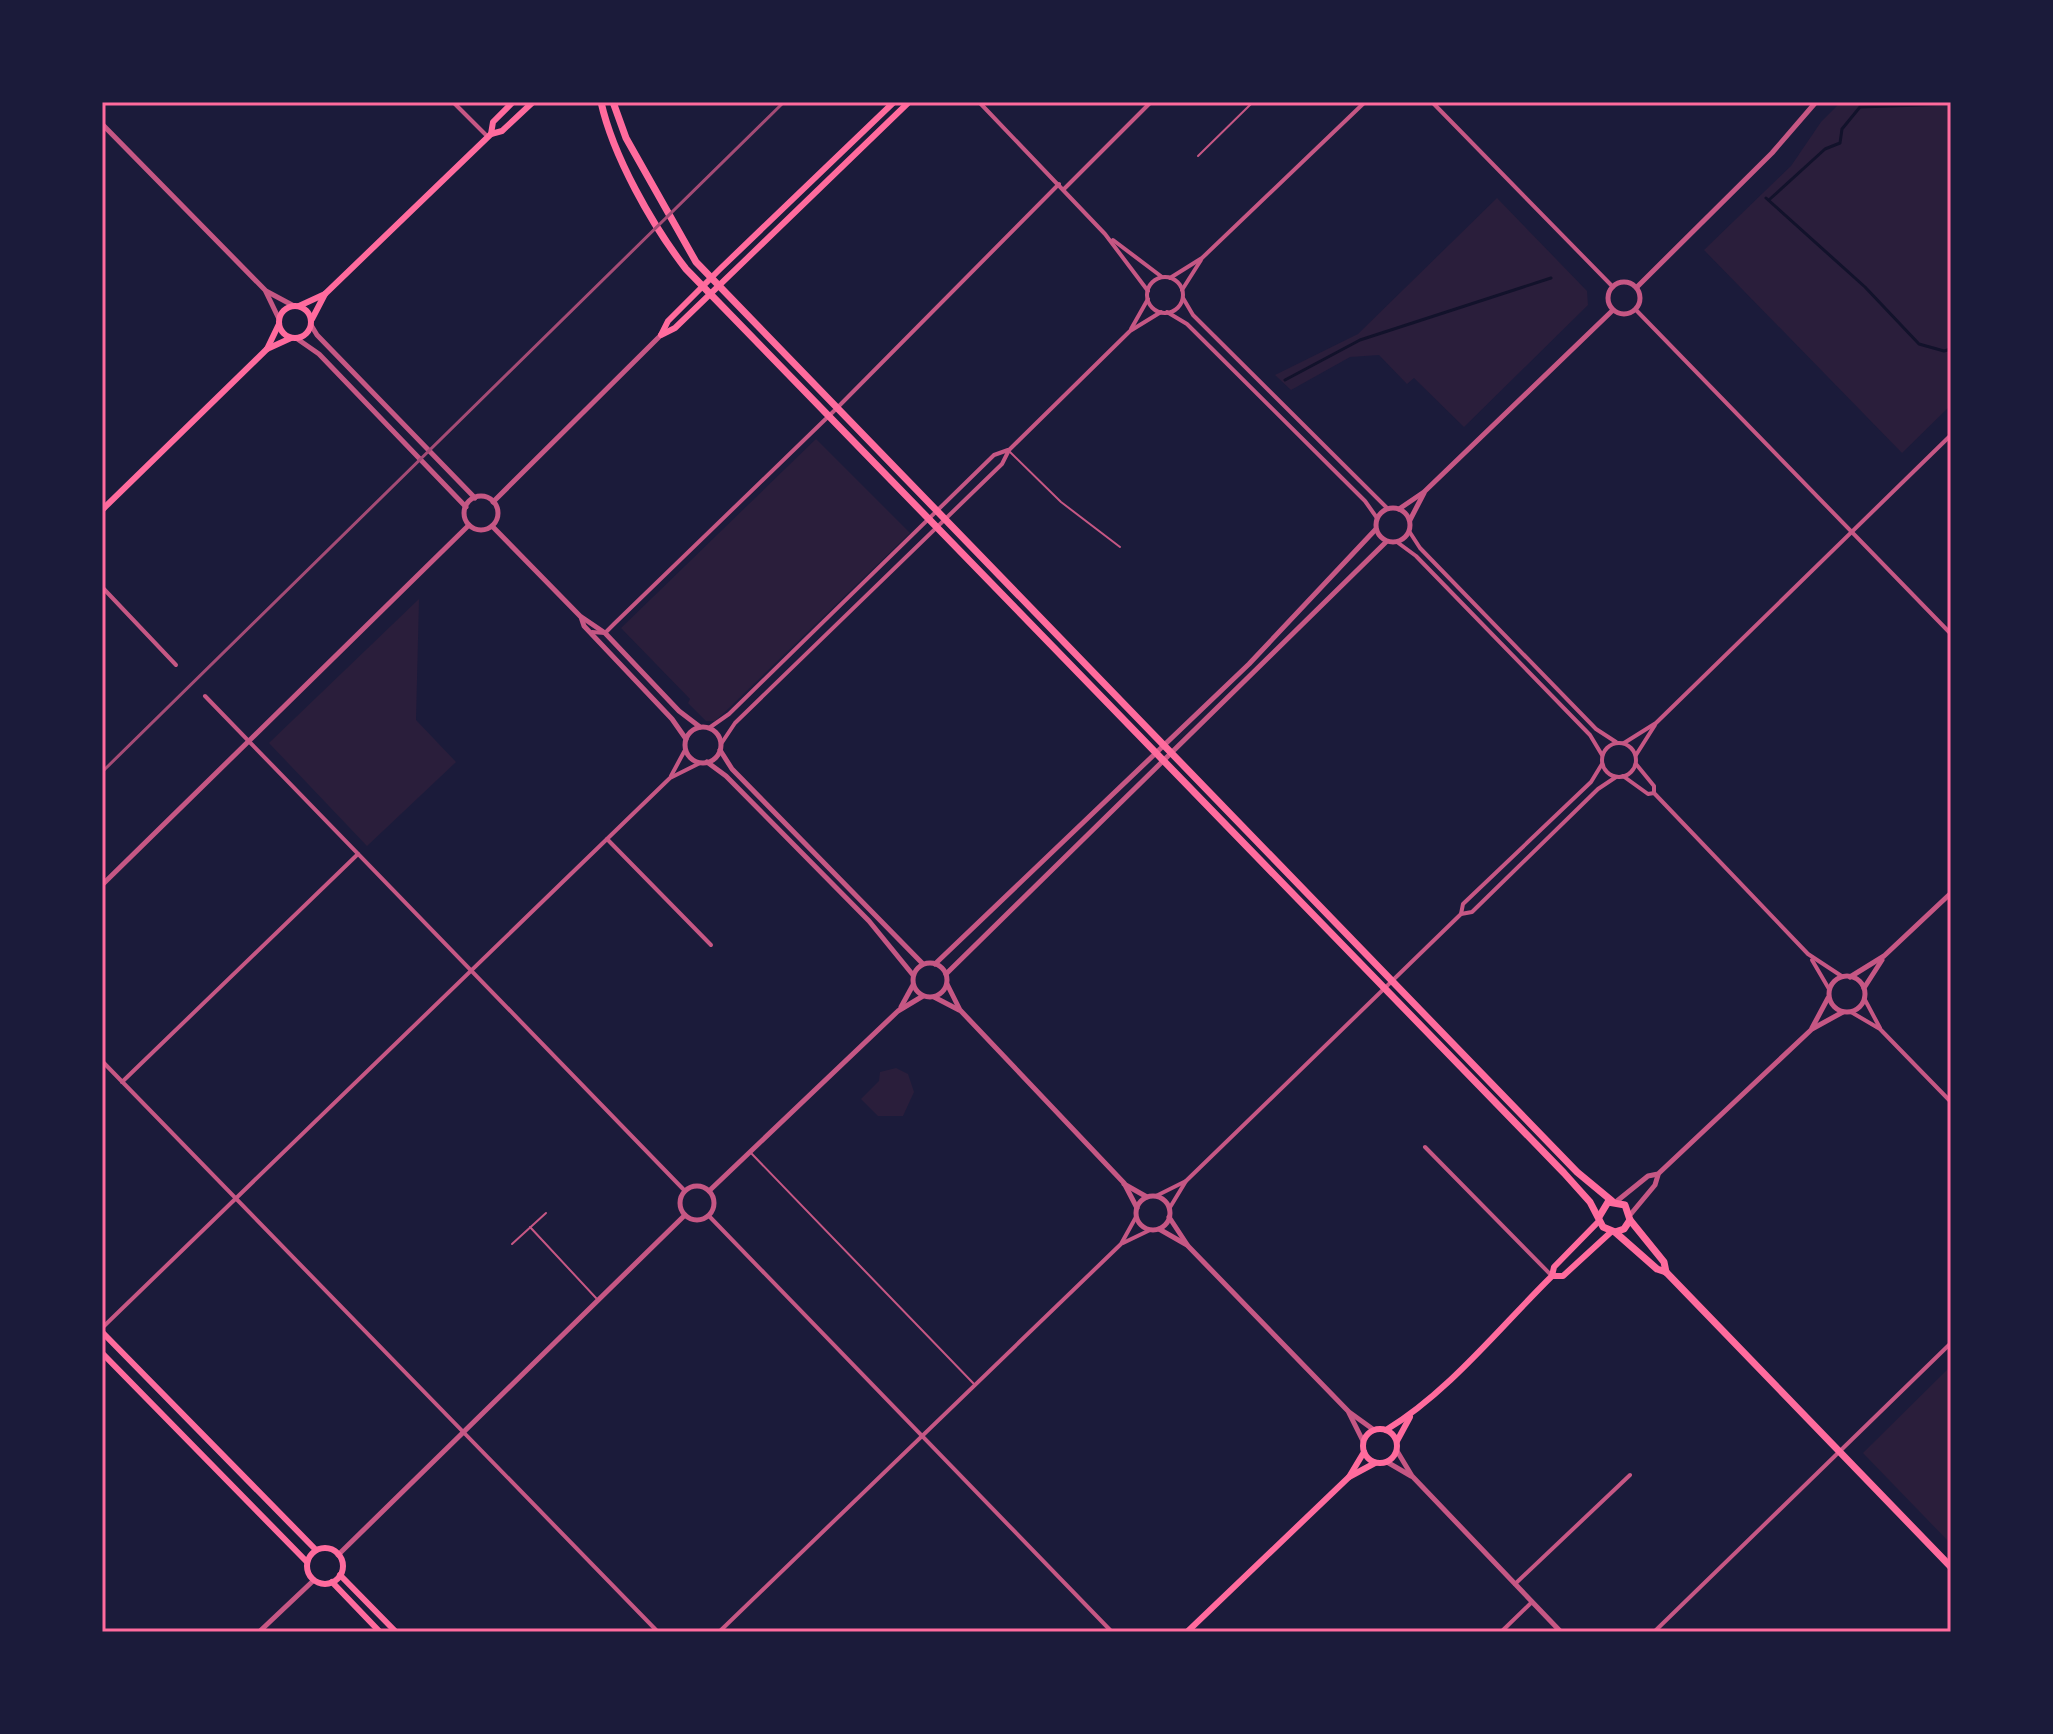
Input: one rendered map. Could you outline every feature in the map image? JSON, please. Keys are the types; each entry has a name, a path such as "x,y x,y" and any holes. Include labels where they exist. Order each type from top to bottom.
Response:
{"highway":[{"path":"601,102 612,138 658,227 675,255 710,294 1578,1188 1599,1219 1657,1269 1666,1272 1951,1567"},
{"path":"613,102 626,138 684,244 711,278 1577,1172 1614,1201 1625,1205 1630,1217 1664,1262 1666,1272"},
{"path":"1599,1219 1604,1205 1614,1201"},
{"path":"1613,1232 1624,1229 1630,1217"}],"main road":[{"path":"489,135 493,122 513,102"},
{"path":"102,510 267,349 308,333 325,294 489,135 502,131 533,102"},
{"path":"661,335 668,321 894,102"},
{"path":"661,335 675,328 909,102"},
{"path":"267,349 284,310 325,294"},
{"path":"296,306 308,312 311,322"},
{"path":"279,321 283,333 294,338"},
{"path":"1187,1632 1349,1477 1364,1452 1363,1441 1374,1430 1386,1430 1412,1414 1552,1276 1554,1267 1599,1219"},
{"path":"1552,1276 1563,1276 1613,1232"},
{"path":"102,1330 316,1550"},
{"path":"102,1353 307,1562"},
{"path":"1349,1477 1375,1463 1387,1462 1397,1451 1397,1441 1412,1414"},
{"path":"1386,1430 1397,1441"},
{"path":"1364,1452 1375,1463"},
{"path":"332,1582 340,1575 342,1564 338,1555 327,1548 316,1550 307,1562 307,1570 314,1580 332,1582 380,1632"},
{"path":"340,1575 396,1632"}],"street":[{"path":"453,102 489,135"},
{"path":"979,102 1105,234 1148,291"},
{"path":"589,632 605,633 1151,102"},
{"path":"1170,278 1202,258 1365,102"},
{"path":"1432,102 1613,287"},
{"path":"1805,102 1811,108"},
{"path":"1637,287 1772,153 1816,102"},
{"path":"102,124 266,291 296,306"},
{"path":"1105,234 1162,277 1170,278 1182,290 1193,315 1388,509"},
{"path":"1182,290 1202,258"},
{"path":"1130,331 1148,299 1153,282 1162,277"},
{"path":"1624,282 1637,287 1641,299 1636,310 1624,315 1613,310 1608,298 1613,287 1624,282"},
{"path":"266,291 279,321"},
{"path":"102,1330 670,778 707,762 735,723 1002,464 1009,450 1130,331 1161,312 1177,308 1183,298"},
{"path":"1148,299 1161,312"},
{"path":"1377,518 1388,509 1399,509 1424,492 1613,310"},
{"path":"1636,310 1951,634"},
{"path":"935,964 1249,664 1376,529 1377,518 1365,501 1187,324 1167,312"},
{"path":"311,322 317,335 475,498 493,502"},
{"path":"493,502 661,335"},
{"path":"294,338 319,354 466,507"},
{"path":"1624,743 1656,723 1951,435"},
{"path":"709,728 729,714 994,455 1009,450"},
{"path":"1424,492 1409,520 1409,531 1420,548 1576,708 1636,755"},
{"path":"475,498 466,507 464,516 469,525 483,530 492,526 497,511 493,502"},
{"path":"1399,509 1409,520"},
{"path":"102,885 469,525"},
{"path":"492,526 580,616 605,633 679,711 700,727 709,728 717,734 732,769 923,964 935,964 946,974 947,984 960,1010 1124,1183 1147,1197 1156,1196 1186,1181"},
{"path":"1376,529 1386,542"},
{"path":"1397,542 1409,531"},
{"path":"946,974 1386,542 1397,542 1416,556 1580,724 1602,755 1602,764 1591,782 1463,904 1461,914"},
{"path":"102,587 176,665"},
{"path":"580,616 589,632 672,719 686,739 685,750 670,778"},
{"path":"205,696 685,1191"},
{"path":"1656,723 1636,755 1636,764 1654,786 1654,793 1808,954 1829,989 1834,1007 1843,1012"},
{"path":"686,739 700,727"},
{"path":"1602,755 1616,742"},
{"path":"685,750 700,763"},
{"path":"707,762 726,776 836,887 913,975 913,985 898,1011"},
{"path":"1602,764 1607,772 1616,777"},
{"path":"1374,1430 1349,1412 1188,1246 1169,1217 1169,1209 1186,1181 1461,914 1472,912 1598,789 1623,776 1636,764"},
{"path":"1623,776 1648,794 1654,793"},
{"path":"607,839 711,945"},
{"path":"122,1082 358,854"},
{"path":"1829,989 1884,956 1951,893"},
{"path":"1808,954 1864,988"},
{"path":"1880,1029 1864,998 1864,988 1884,956"},
{"path":"913,975 923,964"},
{"path":"934,997 947,984"},
{"path":"913,985 923,996"},
{"path":"709,1191 898,1011 923,996 934,997 960,1010"},
{"path":"1812,1029 1829,997"},
{"path":"1851,1012 1864,998"},
{"path":"1630,1217 1655,1185 1658,1174 1812,1029 1843,1012 1851,1012 1880,1029 1951,1102"},
{"path":"102,1061 658,1632"},
{"path":"1425,1147 1552,1276"},
{"path":"1614,1201 1648,1176 1658,1174"},
{"path":"719,1632 1121,1244 1136,1217 1137,1208 1124,1183"},
{"path":"694,1186 709,1191 714,1206 709,1216 694,1220 685,1215 680,1205 685,1191 694,1186"},
{"path":"1156,1196 1169,1209"},
{"path":"1137,1208 1147,1197"},
{"path":"338,1555 685,1215"},
{"path":"709,1216 1112,1632"},
{"path":"1136,1217 1141,1225 1150,1230"},
{"path":"1159,1229 1169,1217"},
{"path":"1121,1244 1159,1229 1188,1246"},
{"path":"1654,1632 1951,1343"},
{"path":"1349,1412 1363,1441"},
{"path":"1397,1451 1412,1476 1561,1632"},
{"path":"1387,1462 1412,1476"},
{"path":"1515,1584 1630,1475"},
{"path":"259,1632 314,1580"},
{"path":"1501,1632 1532,1602"}],"lane":[{"path":"1198,156 1253,102"},
{"path":"1009,450 1061,502 1120,547"},
{"path":"749,1151 975,1385"},
{"path":"512,1244 546,1213"},
{"path":"530,1227 597,1299"}],"shaded area":[{"path":"1841,102 1951,102 1951,405 1902,453 1704,250 1791,166 1821,122"},
{"path":"1497,198 1587,291 1588,305 1464,427 1414,378 1407,384 1379,355 1350,357 1291,390 1275,375 1358,334"},
{"path":"816,439 910,533 715,721 706,721 688,703 690,699 621,628"},
{"path":"419,599 416,720 456,762 367,846 269,743"},
{"path":"896,1068 908,1074 914,1092 903,1116 878,1116 861,1099 879,1081 880,1072"},
{"path":"1951,1366 1951,1544 1863,1453"}],"waterway":[{"path":"1770,199 1825,149 1840,143 1842,129 1860,107 1951,104"},
{"path":"1766,198 1865,287 1919,344 1944,351 1951,349"},
{"path":"1285,380 1360,340 1551,278"}],"railway":[{"path":"102,772 784,102"}]}
